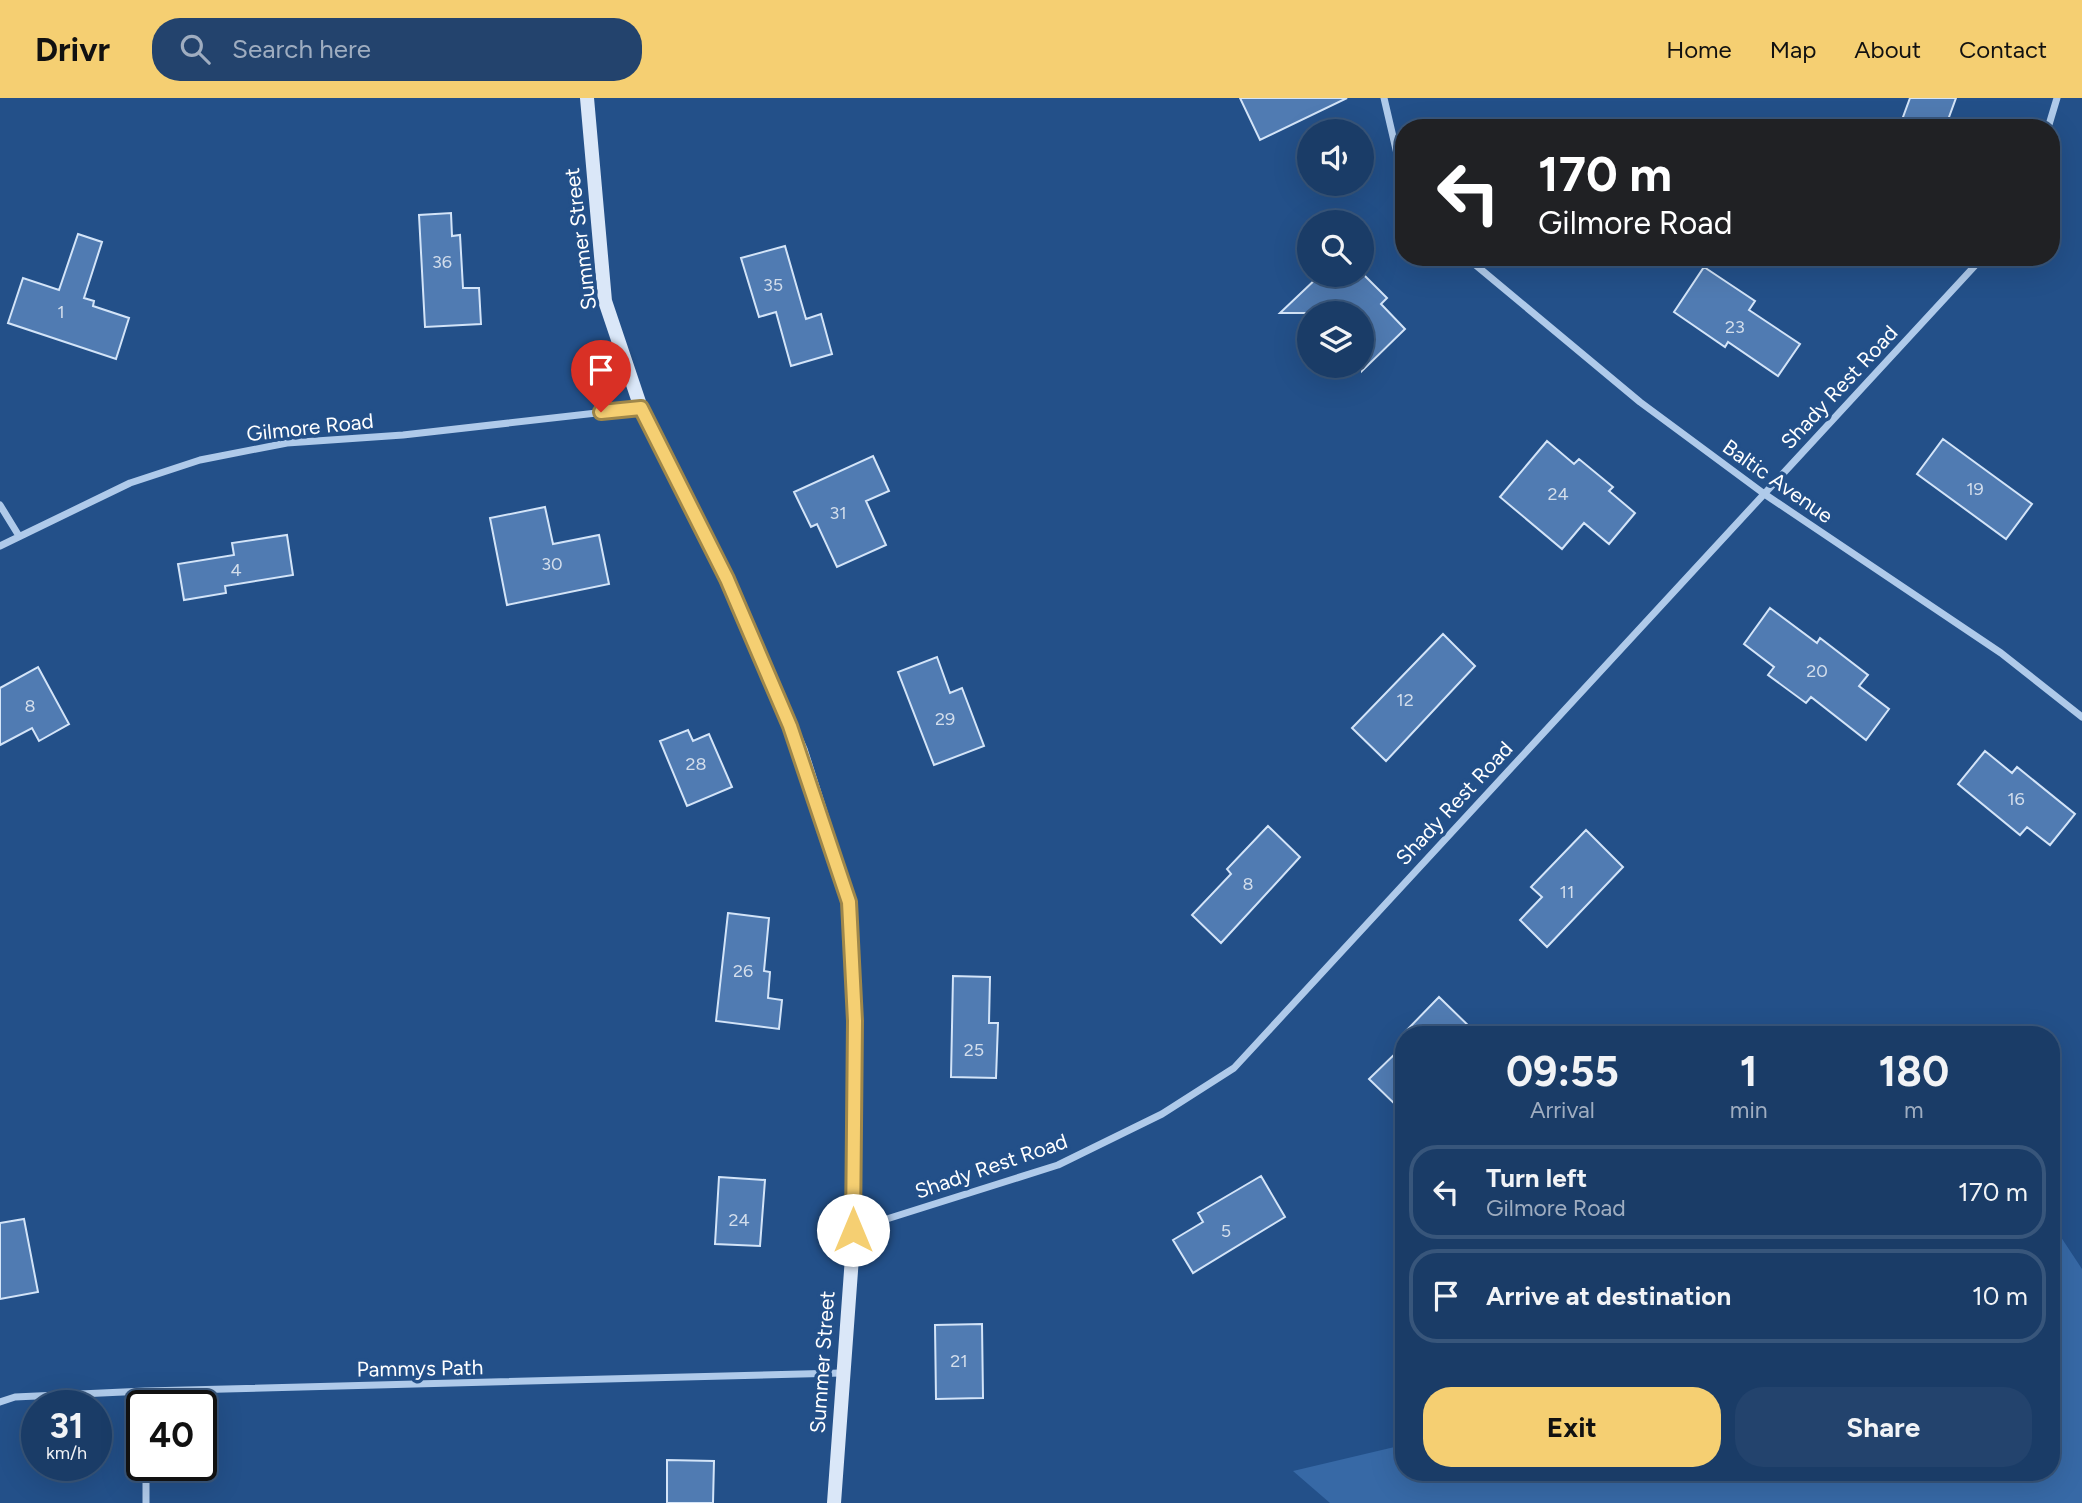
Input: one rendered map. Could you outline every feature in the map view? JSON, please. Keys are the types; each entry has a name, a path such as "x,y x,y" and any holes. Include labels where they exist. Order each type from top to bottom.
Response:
{"street":[{"name":"Summer Street","path":"587,98 605,301 641,408 727,579 790,726 849,902 855,1021 853,1230 834,1503"},
{"path":"1384,98 1395,145"},
{"path":"2051,119 2057,98"},
{"name":"Baltic Avenue","path":"1477,266 1640,402 1763,494 2001,653 2082,718"},
{"name":"Shady Rest Road","path":"853,1230 1058,1165 1162,1114 1234,1068 1975,266"},
{"name":"Gilmore Road","path":"0,546 130,483 212,457 287,443 403,435 641,408"},
{"path":"0,505 19,536"},
{"name":"Pammys Path","path":"184,1390 841,1373"},
{"name":"Pammys Path","path":"0,1402 15,1397 126,1392"},
{"path":"145,1481 146,1503"}],"shaded area":[{"path":"2060,1236 2082,1269 2082,1503 1330,1503 1293,1471 1395,1447 1395,1481 2060,1481"}],"building":[{"path":"1240,98 1347,98 1304,119 1297,119 1297,122 1260,140"},
{"path":"1910,98 1956,98 1948,119 1902,119"},
{"path":"451,213 452,236 460,235 463,288 479,288 481,324 425,327 419,215"},
{"path":"78,234 102,242 84,298 94,301 93,306 129,318 116,359 8,323 23,278 59,290"},
{"path":"785,246 806,319 821,314 832,354 791,366 776,312 759,317 741,258"},
{"path":"1704,267 1755,301 1749,310 1800,344 1778,376 1728,342 1725,347 1674,312"},
{"path":"1374,285 1387,298 1381,304 1405,329 1374,359 1374,301 1297,301 1297,313 1280,313 1307,287"},
{"path":"1943,439 2032,504 2006,539 1917,474"},
{"path":"1547,441 1574,464 1579,459 1613,487 1609,491 1635,513 1609,544 1584,523 1562,549 1500,497"},
{"path":"873,456 889,491 866,501 886,545 837,567 817,524 811,527 794,492"},
{"path":"545,507 553,544 599,535 609,584 507,605 490,518"},
{"path":"287,535 293,575 225,586 226,593 184,600 178,564 234,555 232,543"},
{"path":"1770,608 1817,643 1820,638 1868,675 1859,686 1889,709 1866,740 1811,697 1806,703 1768,675 1774,667 1744,644"},
{"path":"1443,634 1475,666 1386,761 1352,728"},
{"path":"937,657 950,693 962,688 984,746 934,765 898,672"},
{"path":"38,667 69,724 39,741 32,728 0,745 0,688"},
{"path":"688,730 693,741 709,734 732,787 687,806 660,741"},
{"path":"1985,751 2012,773 2017,767 2075,814 2050,845 2027,827 2020,835 1958,784"},
{"path":"1268,826 1300,857 1221,943 1192,915 1231,874 1227,869"},
{"path":"1586,830 1623,867 1547,947 1520,920 1542,897 1531,887"},
{"path":"728,913 769,918 764,971 770,972 768,998 782,1000 779,1029 716,1021"},
{"path":"953,976 990,977 989,1023 998,1023 996,1078 951,1077"},
{"path":"1439,997 1469,1026 1411,1026"},
{"path":"1395,1054 1395,1104 1369,1079"},
{"path":"1261,1176 1285,1217 1193,1273 1173,1240 1203,1222 1198,1213"},
{"path":"719,1177 765,1180 760,1246 715,1244"},
{"path":"24,1219 38,1292 0,1299 0,1223"},
{"path":"982,1324 983,1398 936,1399 935,1325"},
{"path":"667,1460 714,1461 713,1503 667,1503"}],"route":[{"path":"601,412 641,408 715,554 800,751 849,902 855,1021 853,1230"}]}
